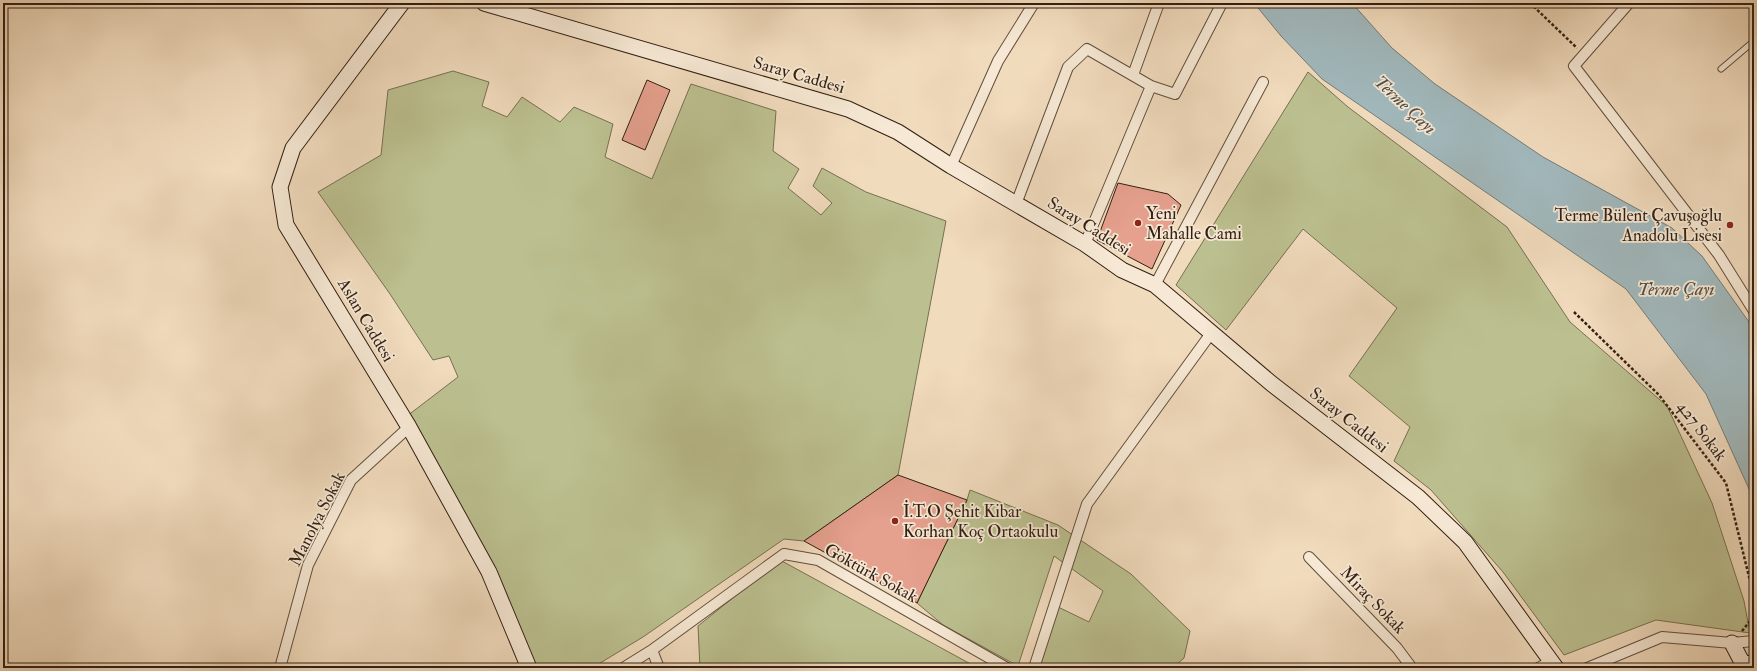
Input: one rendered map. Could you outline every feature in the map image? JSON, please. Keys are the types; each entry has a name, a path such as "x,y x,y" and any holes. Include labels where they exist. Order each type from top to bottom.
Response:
{"main road":[{"name":"Aslan Caddesi","path":"402,3 293,148 280,187 286,225 408,427 489,572 529,668"},
{"name":"Saray Caddesi","path":"484,3 848,109 898,132 951,166 1085,244 1122,270 1155,285 1272,384 1418,497 1465,542 1554,665"},
{"path":"1732,644 1745,665"}],"street":[{"path":"951,166 998,61 1034,3"},
{"path":"1133,76 1159,3"},
{"path":"1016,204 1068,67 1088,49 1151,86 1175,94 1222,3"},
{"path":"1629,3 1574,66 1719,255 1754,311"},
{"path":"1155,285 1263,82"},
{"path":"1085,244 1151,86"},
{"path":"1034,668 1087,504 1212,332"},
{"name":"Manolya Sokak","path":"280,668 308,565 351,480 408,427"},
{"name":"Göktürk Sokak","path":"623,668 652,650 784,554 818,560 1007,668"},
{"name":"Miraç Sokak","path":"1309,557 1397,648 1412,668"},
{"path":"1587,668 1662,637 1732,644 1754,641"},
{"path":"652,650 659,668"},
{"path":"1538,668 1554,665"}],"lane":[{"path":"1721,69 1754,41"}],"path":[{"path":"1530,3 1584,55"},
{"name":"427 Sokak","path":"1574,312 1660,395 1726,484 1754,597"}],"green space":[{"path":"453,71 489,82 482,106 507,117 522,97 560,122 574,107 613,124 605,157 652,179 691,84 776,111 773,151 799,169 788,188 821,215 832,203 813,186 822,168 866,192 946,221 898,475 804,541 784,539 643,637 592,668 527,668 407,416 458,377 449,356 433,360 390,294 318,192 381,155 388,90"},
{"path":"1308,72 1348,107 1507,227 1570,322 1667,406 1712,503 1744,601 1750,633 1656,620 1564,655 1503,572 1431,490 1394,461 1410,427 1349,376 1397,308 1303,229 1226,330 1176,285"},
{"path":"970,490 1058,525 1131,574 1190,631 1184,658 1173,668 1034,668 1054,605 1089,622 1103,591 1054,556 1018,666 943,625 917,603 967,500"},
{"path":"780,560 978,668 700,668 698,626"}],"water":[{"name":"Terme Çayı","path":"1254,3 1352,3 1392,48 1435,84 1543,157 1672,228 1702,256 1754,329 1754,500 1706,394 1626,289 1322,79 1281,36"}],"building":[{"path":"647,80 670,90 645,150 622,140"},
{"name":"Yeni Mahalle Cami","path":"1118,183 1168,194 1181,205 1152,269 1097,240"},
{"name":"İ.T.O Şehit Kibar Korhan Koç Ortaokulu","path":"898,475 967,500 917,603 804,541"}],"place":[{"name":"Yeni Mahalle Cami","path":"1138,223"},
{"name":"Terme Bülent Çavuşoğlu Anadolu Lisesi","path":"1730,225"},
{"name":"İ.T.O Şehit Kibar Korhan Koç Ortaokulu","path":"895,521"}]}
